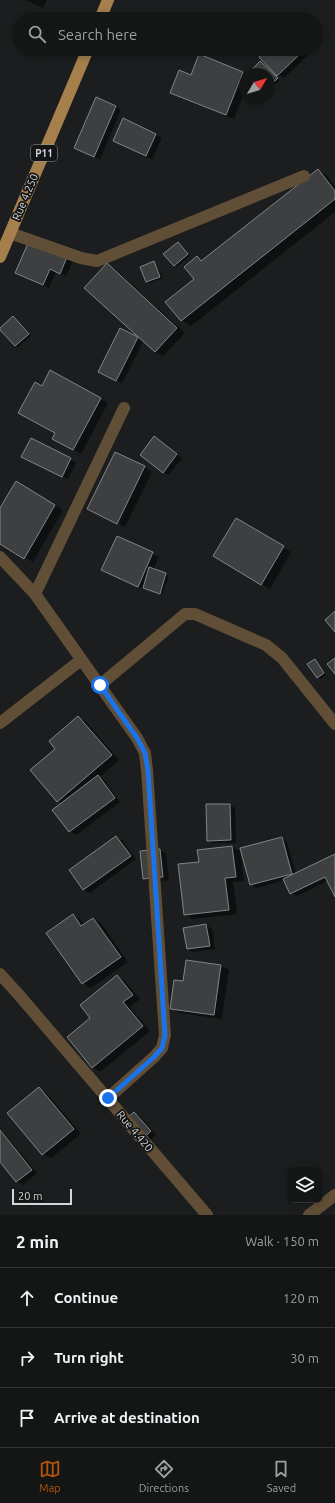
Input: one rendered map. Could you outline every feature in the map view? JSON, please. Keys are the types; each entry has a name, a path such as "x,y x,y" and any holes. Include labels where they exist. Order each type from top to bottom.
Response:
{"main road":[{"path":"103,12 108,0"},
{"name":"Rue 4.250","path":"0,257 85,56"}],"street":[{"path":"10,233 81,258 97,261 304,176"},
{"path":"35,594 124,408"},
{"path":"0,557 35,594 137,738 145,753 148,770 165,1035 162,1048 154,1057 108,1098"},
{"path":"100,685 184,614 195,614 266,645 282,658 335,724"},
{"path":"0,723 81,660"},
{"name":"Rue 4.420","path":"0,974 20,995 207,1215"},
{"path":"309,1215 335,1195"}],"building":[{"path":"198,56 204,56 239,70 239,82 226,115 170,93 179,70 191,75"},
{"path":"260,56 298,56 277,76 275,74 275,68 269,68 259,57"},
{"path":"260,61 267,68 254,68"},
{"path":"96,97 116,106 94,157 74,148"},
{"path":"123,118 156,134 146,156 113,141"},
{"path":"318,169 335,191 335,199 181,321 165,302 194,279 184,267 197,256 201,261"},
{"path":"29,241 67,257 60,274 50,269 43,285 15,273"},
{"path":"178,242 188,254 174,266 163,254"},
{"path":"154,261 160,277 146,282 140,267"},
{"path":"107,263 177,328 155,352 84,288"},
{"path":"13,316 29,334 15,346 0,330 0,328"},
{"path":"120,328 138,337 116,381 98,372"},
{"path":"50,370 101,398 73,450 52,439 55,433 18,413 35,382 42,386"},
{"path":"154,436 177,454 163,473 140,455"},
{"path":"31,438 71,458 62,477 21,457"},
{"path":"115,452 145,466 117,524 87,509"},
{"path":"16,481 55,505 24,559 0,544 0,508"},
{"path":"236,518 284,546 261,585 213,556"},
{"path":"117,536 153,552 138,587 101,570"},
{"path":"149,567 166,573 160,594 143,588"},
{"path":"335,611 335,632 325,620"},
{"path":"335,658 335,674 327,664"},
{"path":"315,659 324,673 317,678 307,664"},
{"path":"78,716 112,755 57,802 30,770 55,749 49,741"},
{"path":"98,775 115,798 69,832 52,810"},
{"path":"206,804 230,804 231,840 207,841"},
{"path":"116,836 131,856 83,890 69,870"},
{"path":"282,837 292,874 250,885 240,848"},
{"path":"232,846 236,877 225,878 229,910 184,915 178,864 199,862 197,850"},
{"path":"160,849 163,877 143,879 140,851"},
{"path":"335,854 335,897 325,877 290,894 283,879"},
{"path":"73,914 81,926 93,918 121,957 82,984 46,933"},
{"path":"206,924 210,946 187,949 183,928"},
{"path":"186,960 221,965 214,1015 170,1009 174,980 183,981"},
{"path":"117,975 133,995 123,1002 143,1026 92,1068 67,1037 90,1018 80,1005"},
{"path":"39,1087 74,1129 42,1155 7,1113"},
{"path":"134,1112 151,1131 138,1143 121,1123"},
{"path":"0,1130 32,1170 16,1182 0,1162"}],"route":[{"path":"100,685 137,738 145,753 148,770 165,1035 162,1048 154,1057 108,1098"}]}
